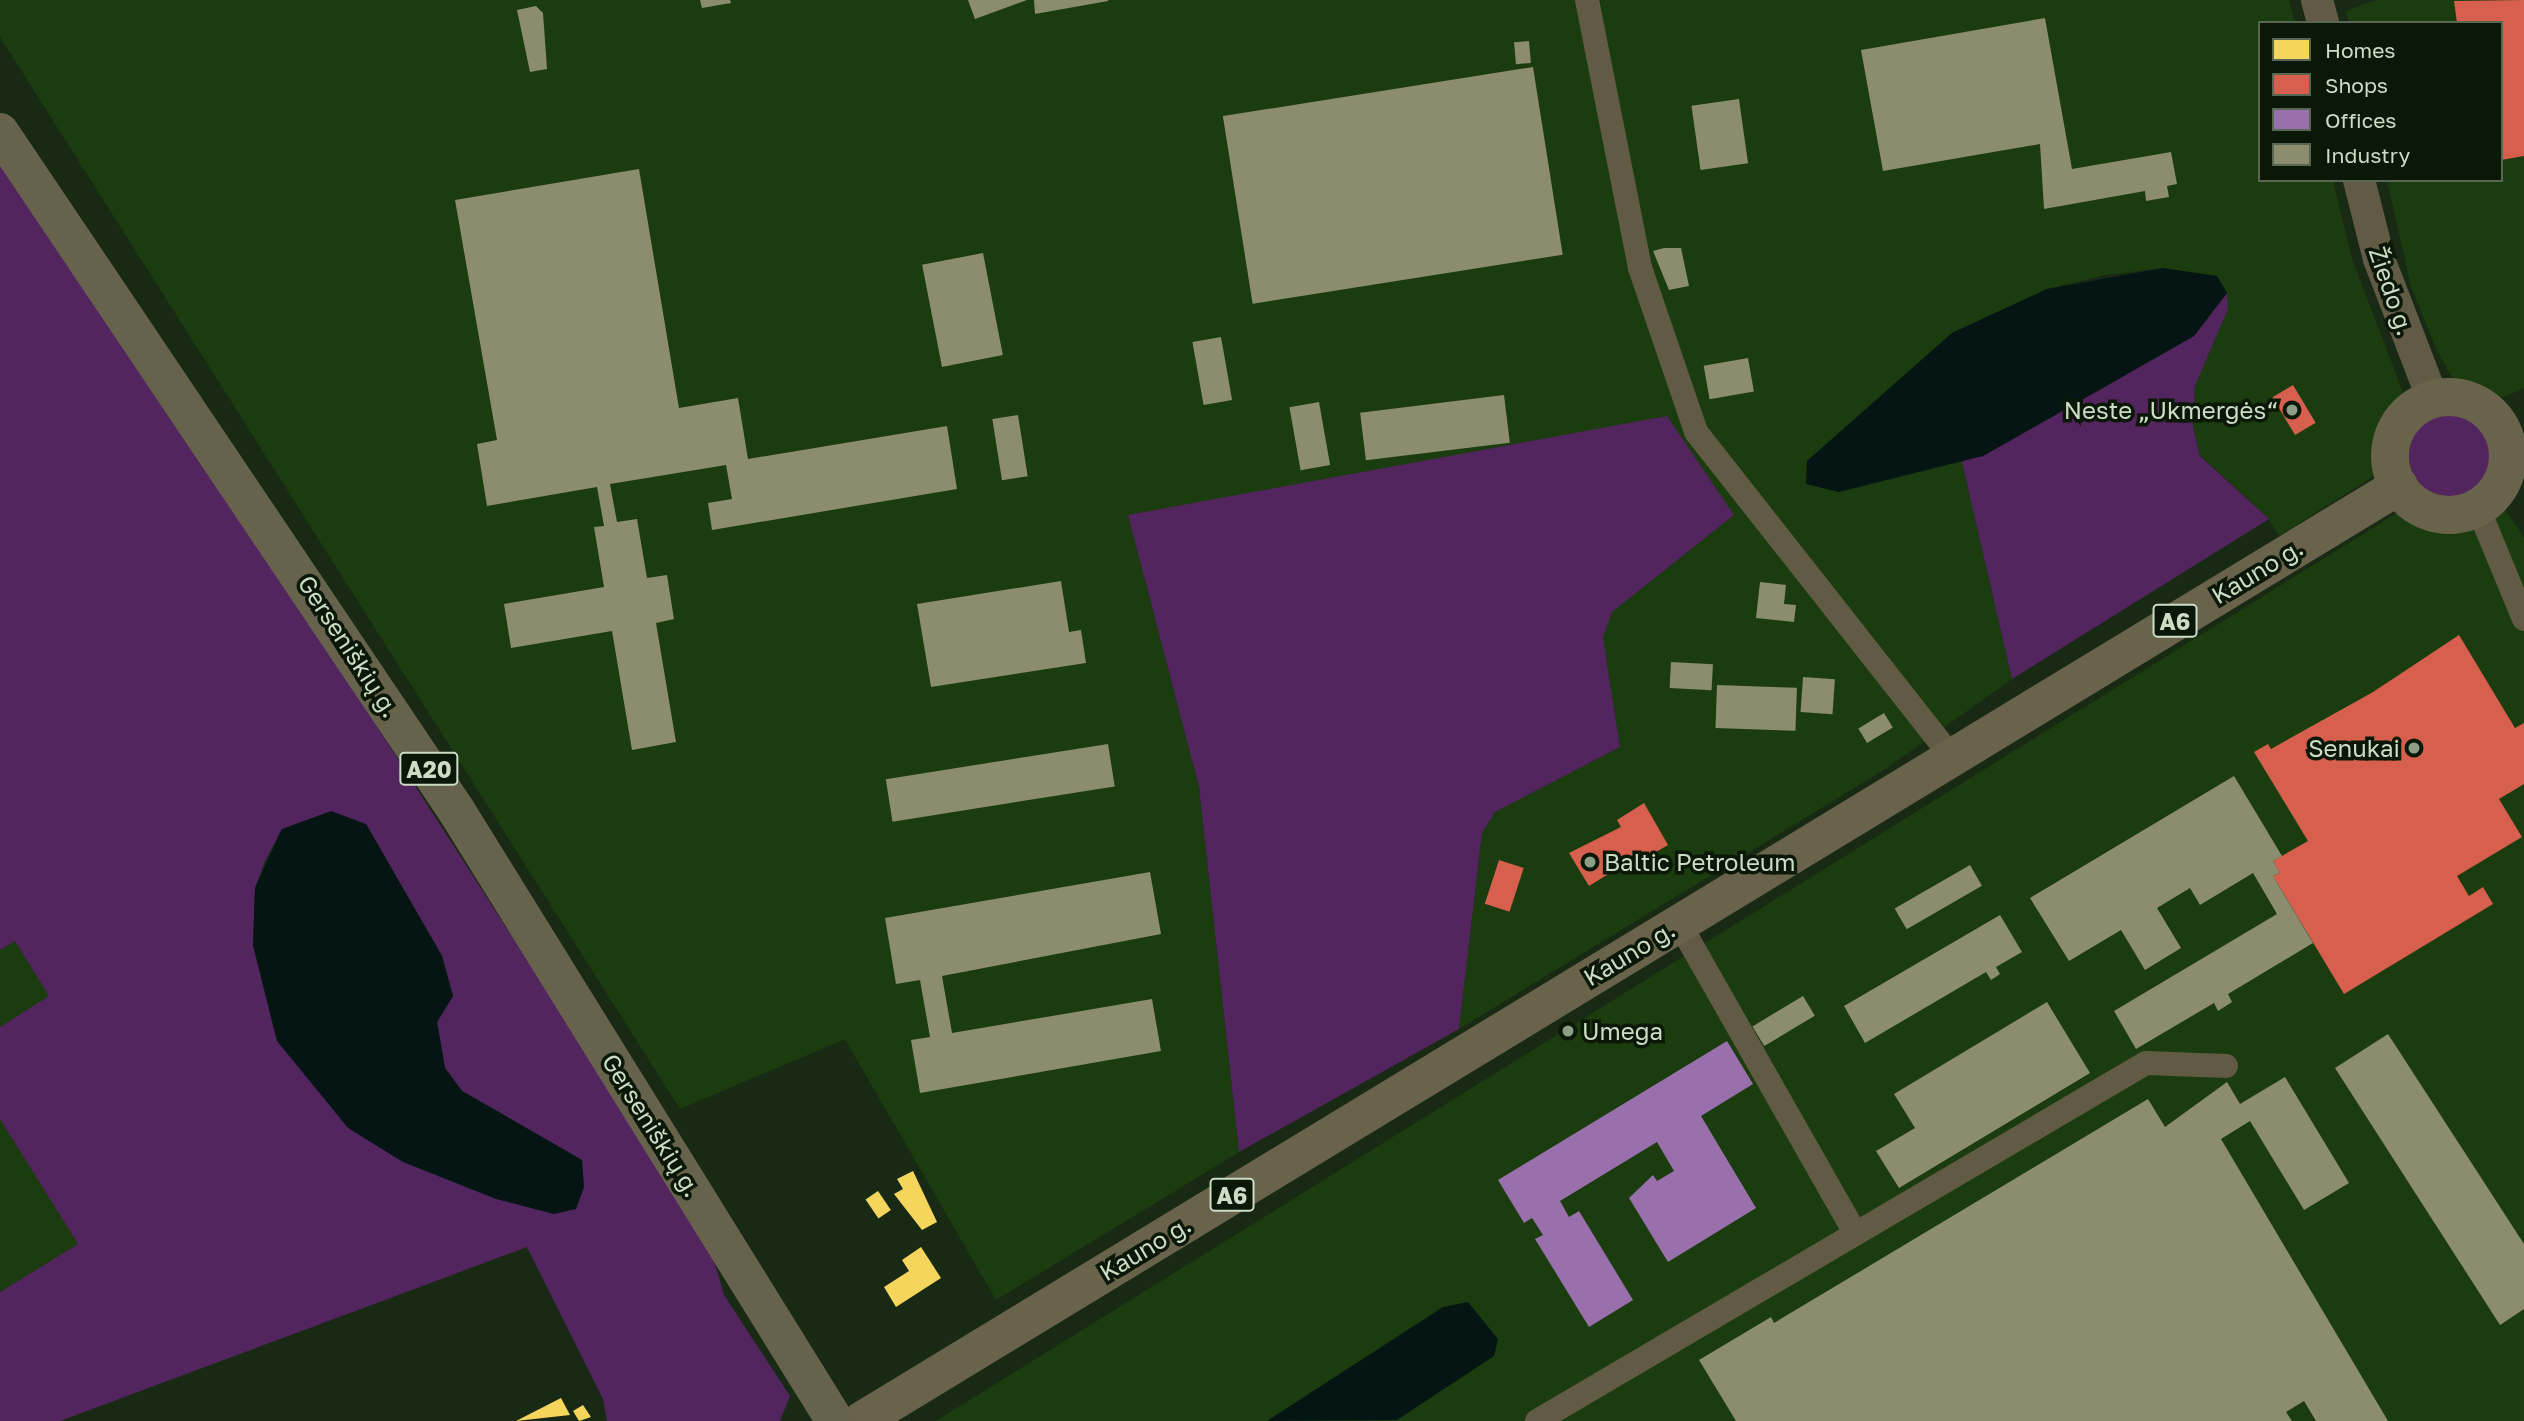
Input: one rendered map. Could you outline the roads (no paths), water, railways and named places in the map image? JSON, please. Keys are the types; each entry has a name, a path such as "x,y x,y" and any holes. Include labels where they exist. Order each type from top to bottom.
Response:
{"highway":[{"name":"Gerseniškių g.","path":"0,132 449,799 835,1421"}],"main road":[{"path":"2433,400 2471,402 2512,418 2507,465 2498,490 2478,508 2453,515 2428,511 2399,486 2390,461 2394,435 2409,413 2433,400"},
{"name":"Kauno g.","path":"861,1421 2399,486"}],"street":[{"path":"1587,0 1640,268 1696,432 1952,757"},
{"path":"2317,0 2322,21"},
{"name":"Žiedo g.","path":"2360,182 2379,259 2433,400"},
{"path":"2478,508 2524,619"},
{"path":"1679,923 1855,1233"},
{"path":"1537,1421 2146,1063 2226,1066"}],"place":[{"name":"Neste „Ukmergės“","path":"2292,410"},
{"name":"Senukai","path":"2414,748"},
{"name":"Baltic Petroleum","path":"1590,862"},
{"name":"Umega","path":"1568,1031"}]}
